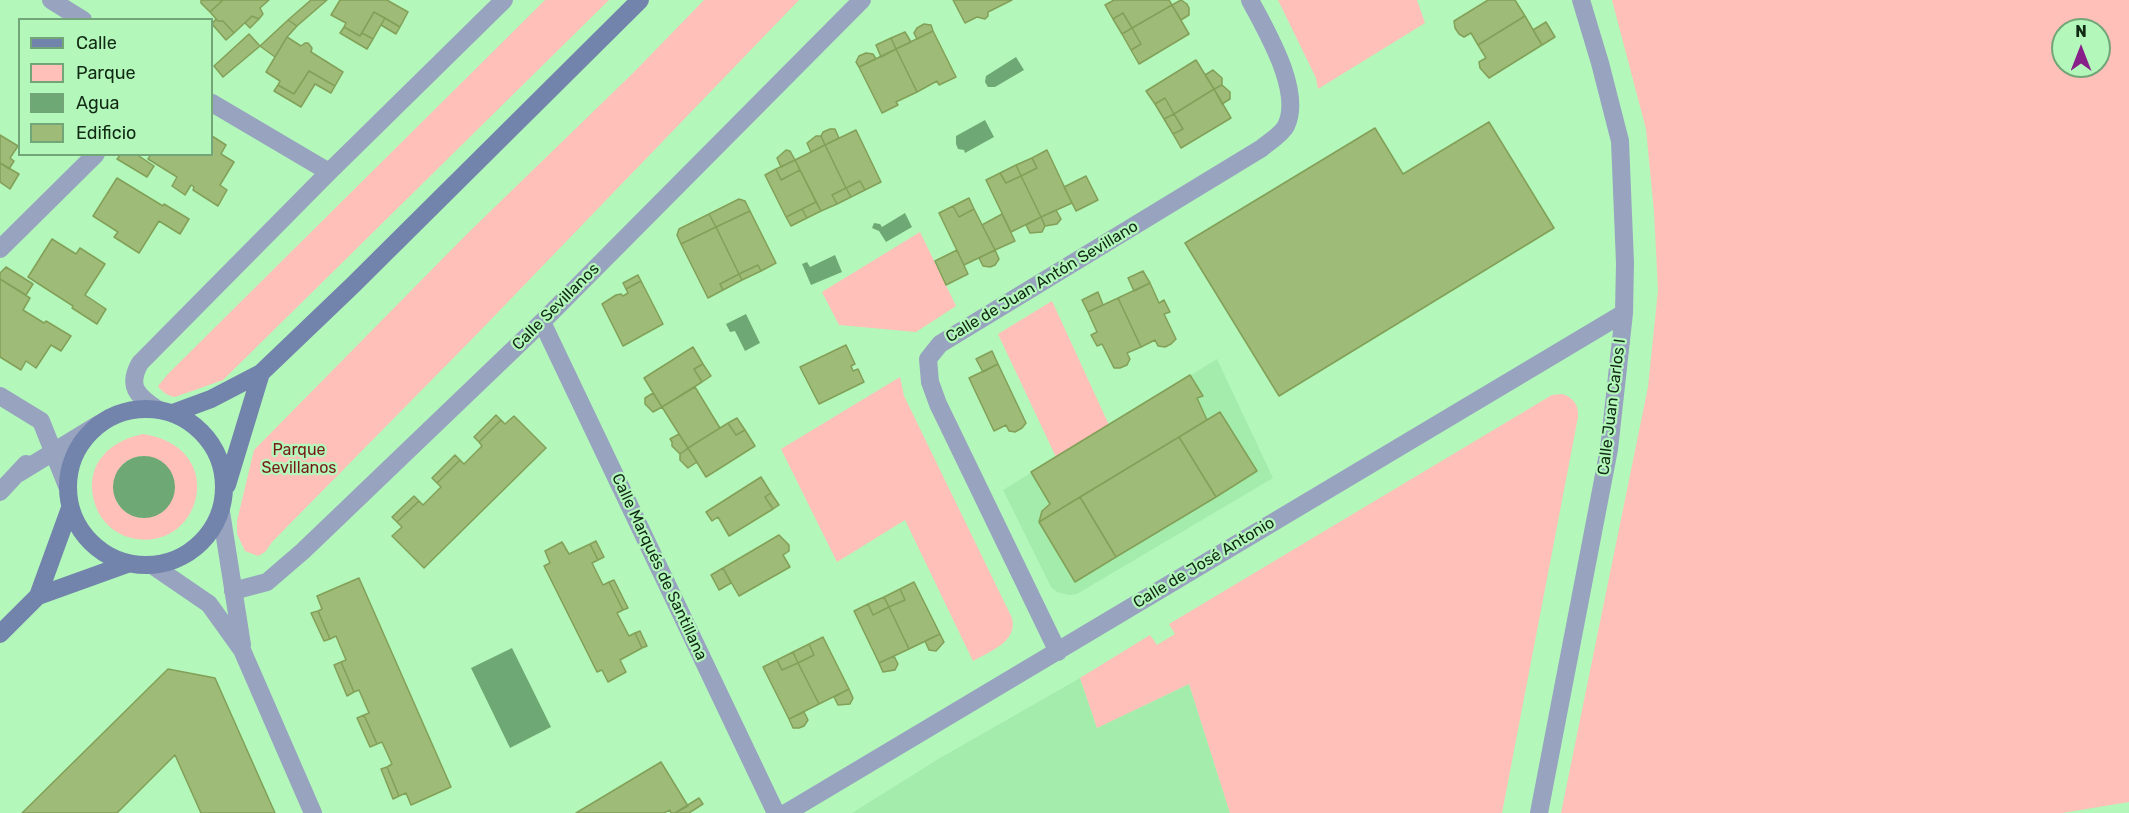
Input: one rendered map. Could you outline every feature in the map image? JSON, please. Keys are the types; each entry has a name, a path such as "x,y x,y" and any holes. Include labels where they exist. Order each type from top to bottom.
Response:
{"main road":[{"path":"261,373 221,512 211,532 195,549 175,560 152,565 127,564 108,556 91,544 78,527 70,508 67,486 71,462 82,440 99,424 117,413 136,409 165,411 211,399 261,373 353,285 640,0"},
{"path":"165,411 195,425 212,444 223,467 225,492"},
{"path":"0,634 38,596 70,508"},
{"path":"38,596 127,564"}],"street":[{"path":"51,0 79,18"},
{"path":"165,411 141,398 134,386 134,373 140,363 504,0"},
{"name":"Calle Sevillanos","path":"233,591 267,582 303,551 542,322 862,0"},
{"name":"Calle de Juan Antón Sevillano","path":"1058,652 938,404 930,382 928,359 940,344 1262,148 1286,127 1291,101 1279,56 1250,0"},
{"name":"Calle Juan Carlos I","path":"1539,813 1609,449 1624,313 1625,263 1620,141 1581,0"},
{"path":"213,104 329,172"},
{"path":"0,249 94,156"},
{"name":"Calle de José Antonio","path":"786,813 1058,652 1312,496 1624,313"},
{"name":"Calle Marqués de Santillana","path":"542,322 776,813"},
{"path":"0,396 41,422 67,486"},
{"path":"0,492 19,473 37,446 41,422"},
{"path":"19,473 99,424"},
{"path":"221,512 242,650"},
{"path":"152,565 209,604 242,650 313,813"}],"shaded area":[{"path":"1217,359 1273,478 1077,594 1057,592 1051,587 1003,490"},
{"path":"1080,678 1097,728 1189,684 1230,813 852,813 940,758"}],"green space":[{"path":"545,0 609,0 223,380 175,397 161,390 158,386 168,374"},
{"name":"Parque Sevillanos","path":"704,0 799,0 477,334 272,542 265,552 258,556 245,551 237,534 237,521 254,450 466,235 634,72"},
{"path":"1278,0 1417,0 1425,23 1318,89 1316,78"},
{"path":"1612,0 2129,0 2129,802 2062,813 1561,813 1648,387 1658,290 1654,212 1646,129"},
{"path":"920,232 956,306 916,332 839,325 822,292"},
{"path":"1052,301 1109,425 1056,457 998,334"},
{"path":"900,377 904,396 1012,618 1013,626 1007,640 973,661 905,520 837,562 781,449"},
{"path":"1562,394 1574,402 1578,417 1502,813 1230,813 1189,684 1097,728 1080,678 1150,635 1157,645 1175,634 1169,624 1552,395"},
{"path":"143,434 171,443 189,459 197,478 196,499 188,517 173,532 153,539 128,537 113,529 98,512 92,493 92,480 100,459 118,443","holes":["140,456 160,461 143,518 128,513 117,503 122,465"]}],"water":[{"path":"1016,57 1024,70 995,87 988,87 985,82 986,76"},
{"path":"985,120 994,137 965,153 964,150 958,149 956,136"},
{"path":"905,213 912,227 886,242 879,231 872,228 874,223 882,227"},
{"path":"835,255 842,272 811,285 802,264 807,262 810,267"},
{"path":"746,314 760,343 745,351 735,331 730,332 726,324"},
{"path":"144,456 156,458 166,465 173,475 175,487 173,499 166,509 156,516 144,518 132,516 122,509 115,499 113,487 115,475 122,465 132,458"},
{"path":"512,648 551,727 510,748 471,668"}],"building":[{"path":"201,0 223,0 210,12"},
{"path":"223,0 269,0 260,8 263,14 259,19 252,16 234,33 210,12"},
{"path":"311,0 327,0 297,26 288,20"},
{"path":"340,0 387,0 408,12 400,27 374,12 360,36 344,27 346,23 331,15"},
{"path":"953,0 1012,0 988,12 985,19 977,17 965,23"},
{"path":"1114,0 1169,0 1172,5 1132,28 1123,13 1113,19 1105,5"},
{"path":"1181,0 1187,4 1189,15 1181,20 1172,5"},
{"path":"1488,0 1515,0 1525,16 1478,45 1471,33 1464,37 1459,34 1454,21"},
{"path":"1172,5 1189,34 1139,64 1131,50 1141,44 1132,28"},
{"path":"374,12 385,18 373,39 362,33"},
{"path":"1123,13 1132,28 1122,34 1113,19"},
{"path":"252,16 259,19 250,28 245,23"},
{"path":"1525,16 1542,45 1489,78 1480,68 1479,62 1486,58 1478,45"},
{"path":"385,18 400,27 396,34 381,25"},
{"path":"216,19 223,21 234,33 226,40 213,23"},
{"path":"288,20 297,26 275,57 260,46"},
{"path":"1546,22 1555,37 1542,45 1533,30"},
{"path":"924,24 931,25 933,31 917,39 914,33"},
{"path":"344,27 360,36 362,33 373,39 367,49 340,33"},
{"path":"1132,28 1141,44 1131,50 1122,34"},
{"path":"933,31 956,77 939,85 937,81 917,92 896,49"},
{"path":"905,32 911,42 896,49 891,38"},
{"path":"249,34 260,46 223,77 214,66"},
{"path":"287,37 301,46 308,43 312,48 311,52 343,72 335,86 309,71 294,94 278,85 280,81 266,72"},
{"path":"891,38 896,49 881,57 876,45"},
{"path":"896,49 917,92 896,102 898,105 882,113 859,67"},
{"path":"866,53 873,54 876,59 859,67 856,62 859,56"},
{"path":"1196,60 1214,89 1174,114 1165,98 1155,104 1146,91"},
{"path":"1213,70 1222,78 1222,85 1214,89 1205,75"},
{"path":"309,71 335,86 331,93 315,84 301,107 274,91 278,85 294,94"},
{"path":"1222,85 1230,92 1230,99 1222,104 1214,89"},
{"path":"1214,89 1231,118 1181,148 1173,134 1183,129 1174,114"},
{"path":"1165,98 1174,114 1164,119 1155,104"},
{"path":"1174,114 1183,129 1173,134 1164,119"},
{"path":"1489,122 1554,228 1279,396 1185,243 1375,128 1403,174"},
{"path":"835,129 839,138 825,145 821,136 823,132"},
{"path":"856,130 881,182 865,190 860,181 846,188 825,145"},
{"path":"0,135 18,146 10,158 14,161 9,169 0,163"},
{"path":"816,136 821,136 825,145 811,152 807,143"},
{"path":"213,137 226,145 221,154 234,162 220,185 227,190 218,206 193,190 194,187 191,185 185,195 172,186 177,177 148,159 150,156 213,156"},
{"path":"825,145 846,188 832,195 837,204 821,211 795,160"},
{"path":"786,150 790,151 795,160 781,167 777,158"},
{"path":"1047,150 1072,203 1041,217 1021,176 1037,168 1032,158"},
{"path":"119,156 139,156 154,166 147,177 117,159"},
{"path":"1032,158 1037,168 1021,176 1016,165"},
{"path":"795,160 800,170 781,180 776,169"},
{"path":"0,163 19,174 10,189 0,182"},
{"path":"1016,165 1021,176 1006,183 1000,173"},
{"path":"776,169 781,180 800,170 816,202 786,217 765,175"},
{"path":"1000,173 1006,183 1021,176 1041,217 1011,232 986,180"},
{"path":"1086,176 1098,200 1076,211 1064,187"},
{"path":"117,178 189,219 180,234 159,221 139,253 114,237 118,232 93,216"},
{"path":"860,181 865,190 851,197 846,188"},
{"path":"846,188 851,197 837,204 832,195"},
{"path":"969,198 974,209 959,217 953,206"},
{"path":"739,199 745,201 750,211 716,227 709,214"},
{"path":"816,202 821,211 807,218 802,209"},
{"path":"953,206 959,217 974,209 995,250 964,265 939,213"},
{"path":"802,209 807,218 791,226 786,217"},
{"path":"1056,210 1061,219 1057,224 1045,226 1041,217"},
{"path":"750,211 776,263 761,271 758,265 739,274 716,227"},
{"path":"709,214 716,227 681,244 677,235 679,229"},
{"path":"1002,214 1015,241 995,250 982,225"},
{"path":"1041,217 1045,226 1042,232 1030,233 1026,225"},
{"path":"716,227 739,274 720,284 723,290 708,298 681,244"},
{"path":"52,239 76,254 80,248 105,264 85,295 106,309 97,324 28,277"},
{"path":"957,250 968,274 946,285 935,261"},
{"path":"995,250 999,259 995,265 983,266 979,258"},
{"path":"758,265 761,271 742,280 739,274"},
{"path":"6,267 33,284 26,295 0,279 0,273"},
{"path":"1143,271 1150,283 1134,291 1128,278"},
{"path":"739,274 742,280 723,290 720,284"},
{"path":"638,275 641,281 626,289 623,283"},
{"path":"0,279 30,298 23,310 71,336 61,351 51,345 36,368 26,361 21,370 0,357"},
{"path":"641,281 663,324 623,346 602,304 616,295 623,296 628,293 626,289"},
{"path":"1150,283 1159,303 1164,300 1170,312 1164,314 1176,339 1165,347 1158,346 1155,340 1141,347 1118,298"},
{"path":"1098,292 1103,305 1088,312 1082,300"},
{"path":"1118,298 1141,347 1127,353 1130,359 1127,365 1114,368 1102,344 1097,346 1091,335 1097,332 1088,312"},
{"path":"846,345 855,364 851,366 853,371 858,369 864,382 819,404 800,367"},
{"path":"693,347 703,364 694,369 702,382 662,407 644,378"},
{"path":"992,351 998,364 983,372 976,359"},
{"path":"703,364 711,376 702,382 694,369"},
{"path":"998,364 1026,423 1015,432 1009,431 1006,425 994,431 969,378"},
{"path":"1190,375 1203,396 1197,398 1207,420 1039,522 1042,511 1050,504 1031,472"},
{"path":"695,387 720,428 688,448 662,407"},
{"path":"653,393 662,407 653,412 645,404 645,398"},
{"path":"1220,412 1257,471 1216,497 1179,437"},
{"path":"496,415 501,420 479,442 474,437"},
{"path":"514,416 546,448 424,568 392,536 402,527 397,522 419,501 423,505 441,487 437,483 460,460 464,464 482,446 479,442 501,420 505,424"},
{"path":"737,418 745,430 736,435 728,423"},
{"path":"728,423 736,435 745,430 755,446 706,477 688,448"},
{"path":"679,434 688,448 680,454 672,446 670,439"},
{"path":"1179,437 1216,497 1116,557 1080,497"},
{"path":"688,448 697,462 688,468 680,460 680,454"},
{"path":"455,455 460,460 437,483 432,478"},
{"path":"761,477 771,493 765,497 773,509 729,536 718,517 712,521 706,512"},
{"path":"771,493 779,505 773,509 765,497"},
{"path":"414,496 419,501 397,522 392,517"},
{"path":"1080,497 1116,557 1075,582 1039,522"},
{"path":"779,535 789,545 789,551 783,555 790,567 739,596 723,568"},
{"path":"596,541 604,557 598,560 590,544"},
{"path":"562,542 569,554 590,544 598,560 592,563 603,585 609,582 623,610 617,613 629,636 635,633 642,648 620,660 626,672 608,682 602,670 597,672 544,566 550,563 545,551"},
{"path":"723,568 731,583 719,590 711,575"},
{"path":"359,578 451,787 411,805 406,793 399,796 387,767 392,764 382,742 377,744 364,715 369,713 359,690 354,692 341,662 346,660 336,636 330,639 318,611 322,609 317,596"},
{"path":"614,580 628,608 623,610 609,582"},
{"path":"914,582 940,634 909,649 889,607 905,600 900,589"},
{"path":"900,589 905,600 889,607 884,597"},
{"path":"884,597 889,607 873,615 868,604"},
{"path":"868,604 873,615 889,607 909,649 879,663 854,611"},
{"path":"318,611 330,639 324,641 311,613"},
{"path":"640,631 647,646 642,648 635,633"},
{"path":"940,634 944,642 936,651 929,650 925,641"},
{"path":"823,637 849,689 819,704 798,663 814,655 809,644"},
{"path":"809,644 814,655 798,663 793,652"},
{"path":"793,652 798,663 782,670 777,660"},
{"path":"894,656 898,664 895,670 883,672 879,663"},
{"path":"777,660 782,670 798,663 819,704 789,719 763,667"},
{"path":"341,662 354,692 347,696 334,665"},
{"path":"168,669 215,678 275,813 201,813 175,755 117,813 22,813"},
{"path":"849,689 853,698 850,704 838,705 834,697"},
{"path":"804,712 808,720 804,726 793,728 789,719"},
{"path":"364,715 377,744 370,747 357,718"},
{"path":"661,762 688,806 675,813 671,813 670,810 664,813 576,813"},
{"path":"387,767 399,796 393,799 381,769"},
{"path":"699,798 703,804 689,813 675,813"}]}
